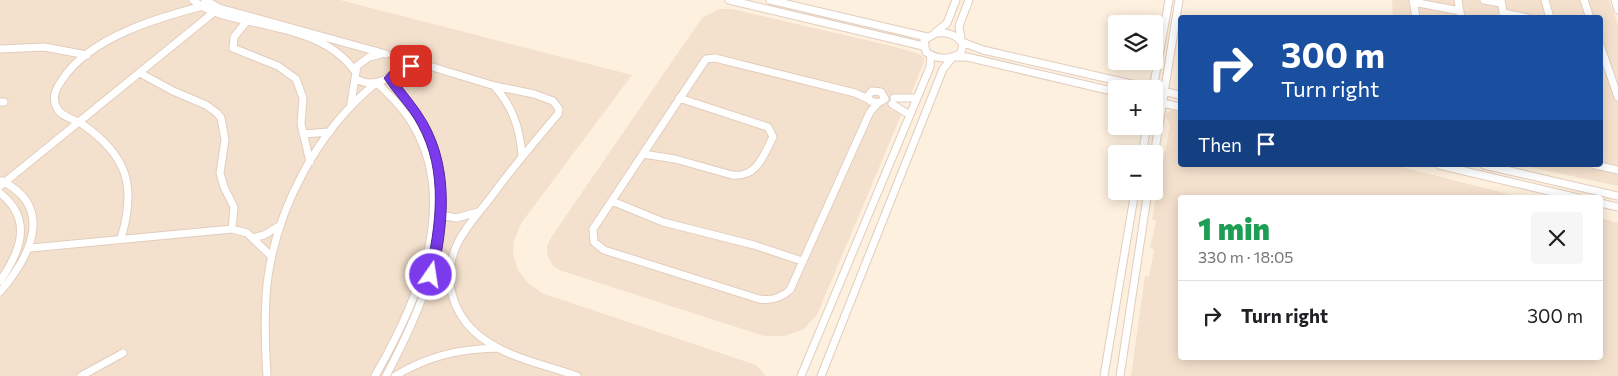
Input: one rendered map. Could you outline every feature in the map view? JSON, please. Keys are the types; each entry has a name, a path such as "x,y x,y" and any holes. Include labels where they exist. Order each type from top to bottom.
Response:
{"street":[{"path":"193,0 200,6 424,64 495,86 534,94 553,102 559,108 558,114 522,156 463,236 451,261 450,283 457,310 475,332 498,348 577,376"},
{"path":"729,0 923,46 931,55 939,58 968,57 1108,90"},
{"path":"770,0 927,37 936,33 947,22 956,0"},
{"path":"821,376 943,69 963,50 959,26 969,0"},
{"path":"1155,80 1169,0"},
{"path":"1163,98 1179,0"},
{"path":"1415,15 1413,1 1461,14 1458,0"},
{"path":"1484,0 1501,2 1504,15"},
{"path":"1545,0 1549,15"},
{"path":"1584,0 1589,15"},
{"path":"1614,0 1618,10"},
{"path":"121,238 128,222 130,208 130,194 125,171 113,149 103,139 79,122 60,113 54,100 55,92 65,74 87,55 137,27 208,2 226,16 247,22 288,29 332,48 347,59 354,70 356,79 349,108"},
{"path":"0,292 14,275 31,248 34,229 30,208 17,190 2,183 216,10"},
{"path":"202,22 226,16"},
{"path":"247,22 234,37 233,48 240,53 267,60 296,79 303,98 301,124 310,162"},
{"path":"936,33 950,33 962,41 983,50 1118,80"},
{"path":"923,46 927,37"},
{"path":"0,49 41,46 60,48 87,55"},
{"path":"1603,54 1618,97"},
{"path":"354,70 364,60 375,55 390,55 399,61 398,70"},
{"path":"801,376 931,64 931,55"},
{"path":"869,98 870,112 787,293 774,300 764,300 604,250 595,244 592,233 679,98 704,61 710,58 869,98 887,100 917,98"},
{"path":"267,376 263,323 266,283 271,256 291,198 310,162 349,108 377,83 389,78 398,70 424,64"},
{"path":"140,73 184,96 206,103 220,116 224,123 226,134 220,170 224,188 235,210 232,229"},
{"path":"386,376 417,315 435,263 441,215 441,181 431,140 414,110 389,78"},
{"path":"356,79 364,83 377,83 406,114 422,143 429,166 432,199 431,232 423,270 411,306 375,376"},
{"path":"495,86 504,96 514,114 520,134 522,156"},
{"path":"869,98 879,91 887,100 910,115"},
{"path":"1164,92 1178,95"},
{"path":"643,154 692,163 736,176 750,173 759,165 773,137 768,127 679,98"},
{"path":"870,112 887,100"},
{"path":"1163,103 1178,107"},
{"path":"406,114 414,110"},
{"path":"303,134 330,132"},
{"path":"1447,167 1565,195"},
{"path":"1493,167 1618,196"},
{"path":"1603,167 1618,170"},
{"path":"0,193 15,207 21,222 22,231 17,252 0,281"},
{"path":"1104,376 1133,200"},
{"path":"1120,376 1147,200"},
{"path":"612,201 663,222 754,245 802,261"},
{"path":"1603,204 1618,207"},
{"path":"441,215 456,218 481,210"},
{"path":"253,238 264,235 280,226"},
{"path":"31,248 232,229 247,233 271,256"},
{"path":"435,263 451,261"},
{"path":"395,376 427,358 445,352 463,348 498,348"},
{"path":"81,376 122,353"}],"shaded area":[{"path":"0,0 340,0 632,75 522,222 514,241 513,254 518,270 528,283 542,293 756,365 766,376 0,376"},
{"path":"1392,0 1609,0 1618,25 1618,186 1530,167 1603,167 1603,15 1393,15"},
{"path":"719,9 732,9 896,47 919,54 925,59 910,97 895,93 891,110 902,113 817,315 804,329 785,336 764,336 562,271 553,266 547,254 547,245 552,236 702,18"},
{"path":"1174,108 1178,109 1178,167 1402,167 1512,195 1178,195 1178,360 1603,360 1603,219 1618,223 1618,376 1131,376 1145,276 1149,277 1154,250 1150,248 1156,221 1152,219 1156,200 1163,200 1163,162 1170,125 1165,115"}],"route":[{"path":"411,66 398,70 389,78 422,123 431,140 439,170 441,215 435,263 431,275"}]}
